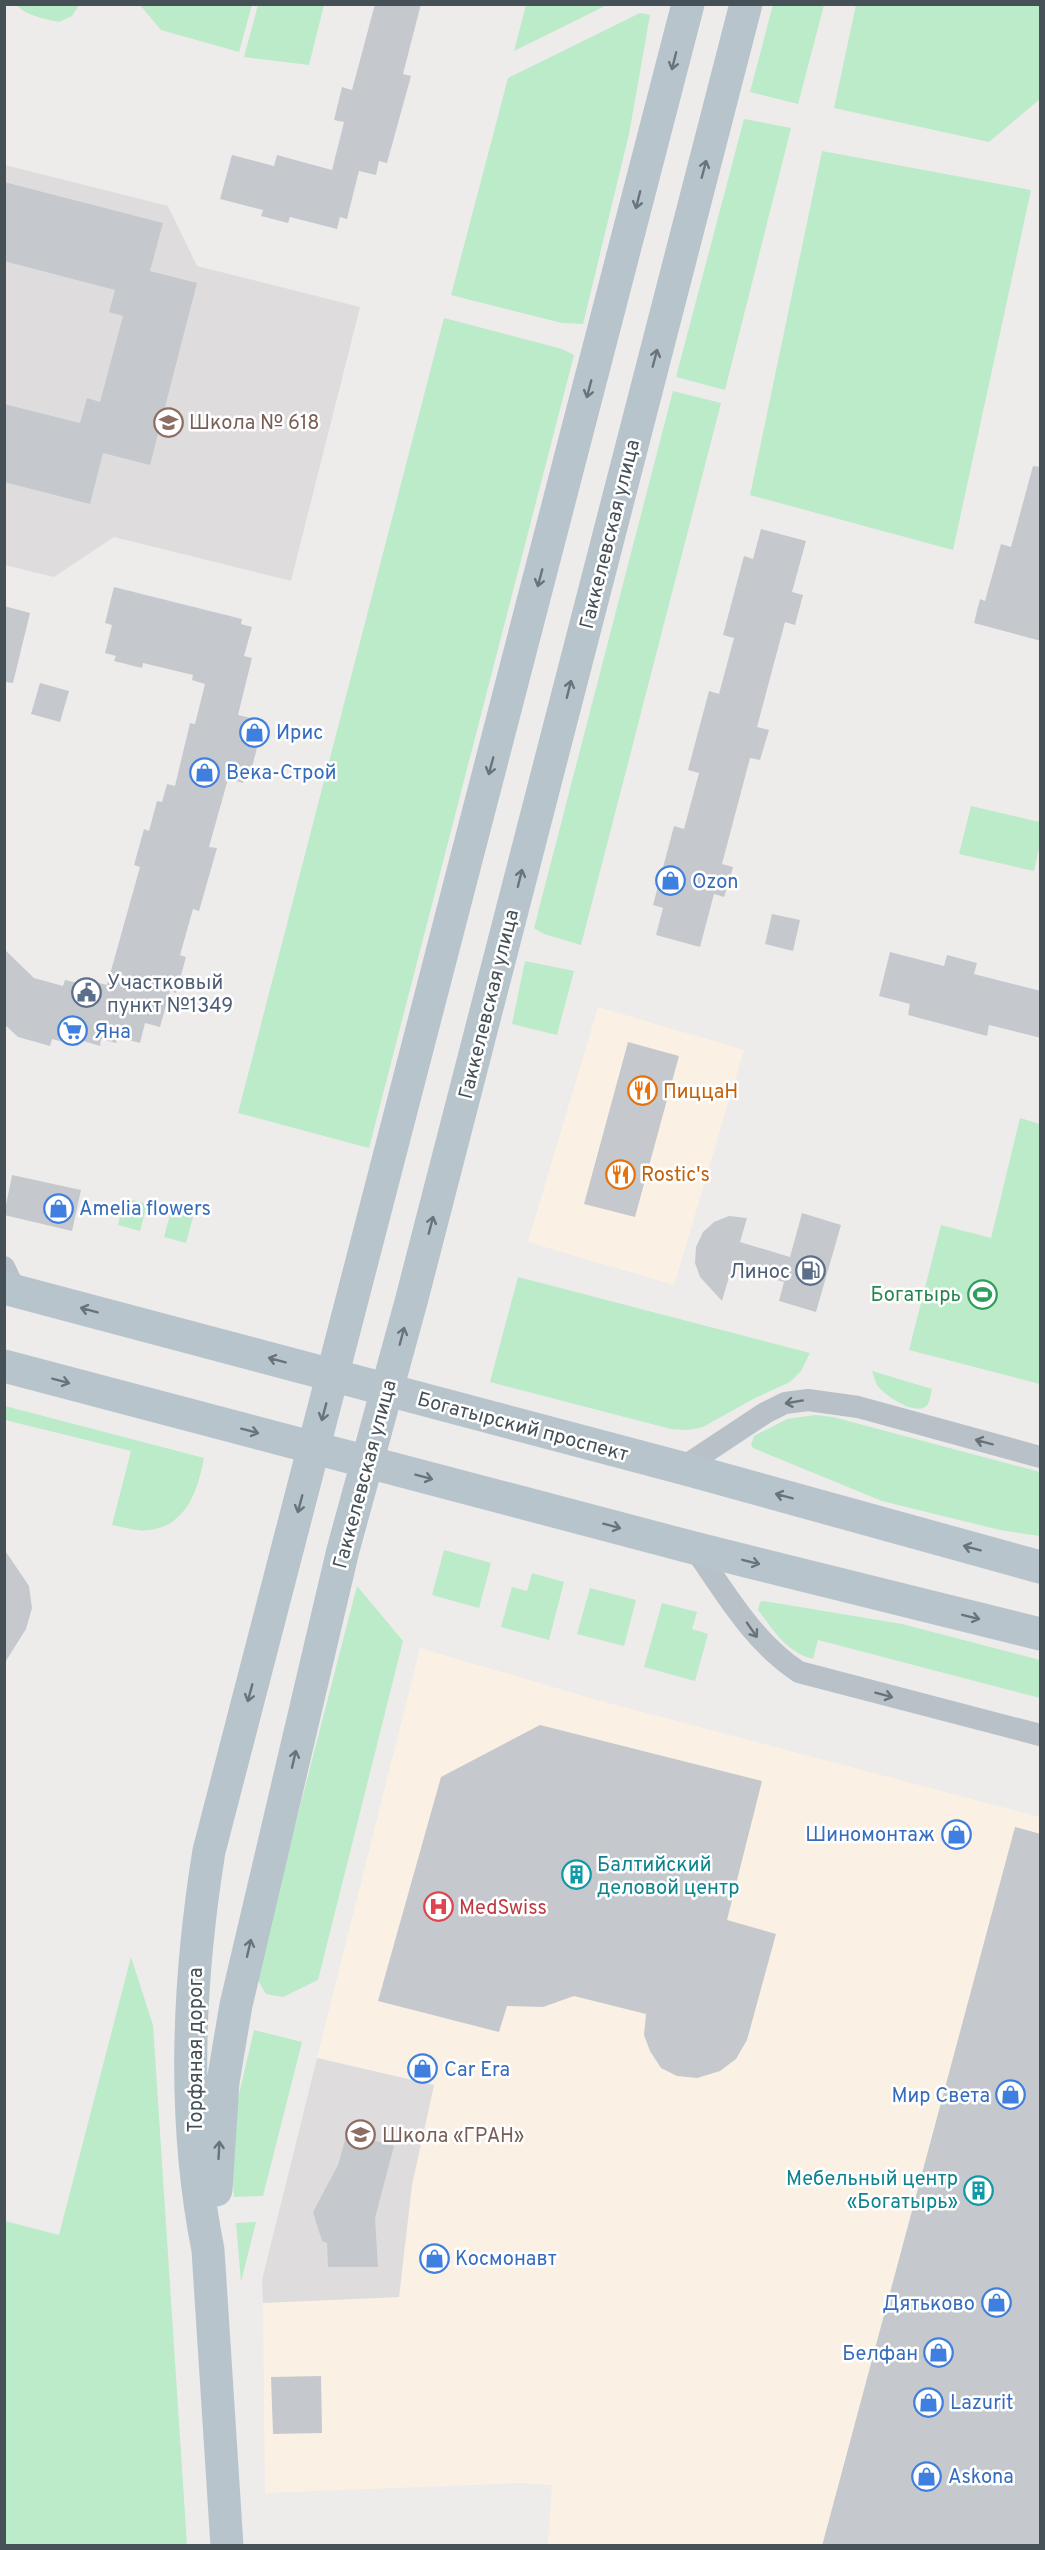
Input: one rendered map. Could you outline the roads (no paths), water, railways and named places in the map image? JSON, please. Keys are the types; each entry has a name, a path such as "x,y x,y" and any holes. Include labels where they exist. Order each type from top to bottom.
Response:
{"main road":[{"path":"315,1448 688,4"},
{"name":"Гаккелевская улица","path":"236,2005 343,1550 387,1390 746,4"},
{"name":"Богатырский проспект","path":"8,1282 387,1390 1041,1567"},
{"path":"4,1366 694,1548 1041,1634"},
{"name":"Торфяная дорога","path":"228,2546 208,2250 200,2206 193,2100 192,2002 198,1917 209,1851 315,1448"},
{"name":"Торфяная дорога","path":"208,2250 215,2206 223,2082 236,2005"}],"street":[{"path":"682,1468 765,1413 785,1403 808,1400 858,1407 1041,1457"},
{"path":"694,1548 761,1642 780,1660 799,1672 1041,1735"}],"place":[{"name":"Школа № 618","path":"168,422"},
{"name":"Ирис","path":"255,732"},
{"name":"Века-Строй","path":"205,772"},
{"name":"Ozon","path":"671,881"},
{"name":"Участковый пункт №1349","path":"86,993"},
{"name":"Яна","path":"73,1031"},
{"name":"ПиццаН","path":"642,1091"},
{"name":"Rostic's","path":"620,1174"},
{"name":"Amelia flowers","path":"58,1208"},
{"name":"Линос","path":"811,1271"},
{"name":"Богатырь","path":"982,1294"},
{"name":"Шиномонтаж","path":"956,1834"},
{"name":"Балтийский деловой центр","path":"576,1875"},
{"name":"MedSwiss","path":"438,1907"},
{"name":"Car Era","path":"423,2069"},
{"name":"Мир Света","path":"1011,2095"},
{"name":"Школа «ГРАН»","path":"361,2135"},
{"name":"Мебельный центр «Богатырь»","path":"979,2190"},
{"name":"Космонавт","path":"434,2258"},
{"name":"Дятьково","path":"996,2303"},
{"name":"Белфан","path":"939,2353"},
{"name":"Lazurit","path":"929,2402"},
{"name":"Askona","path":"927,2476"}]}
